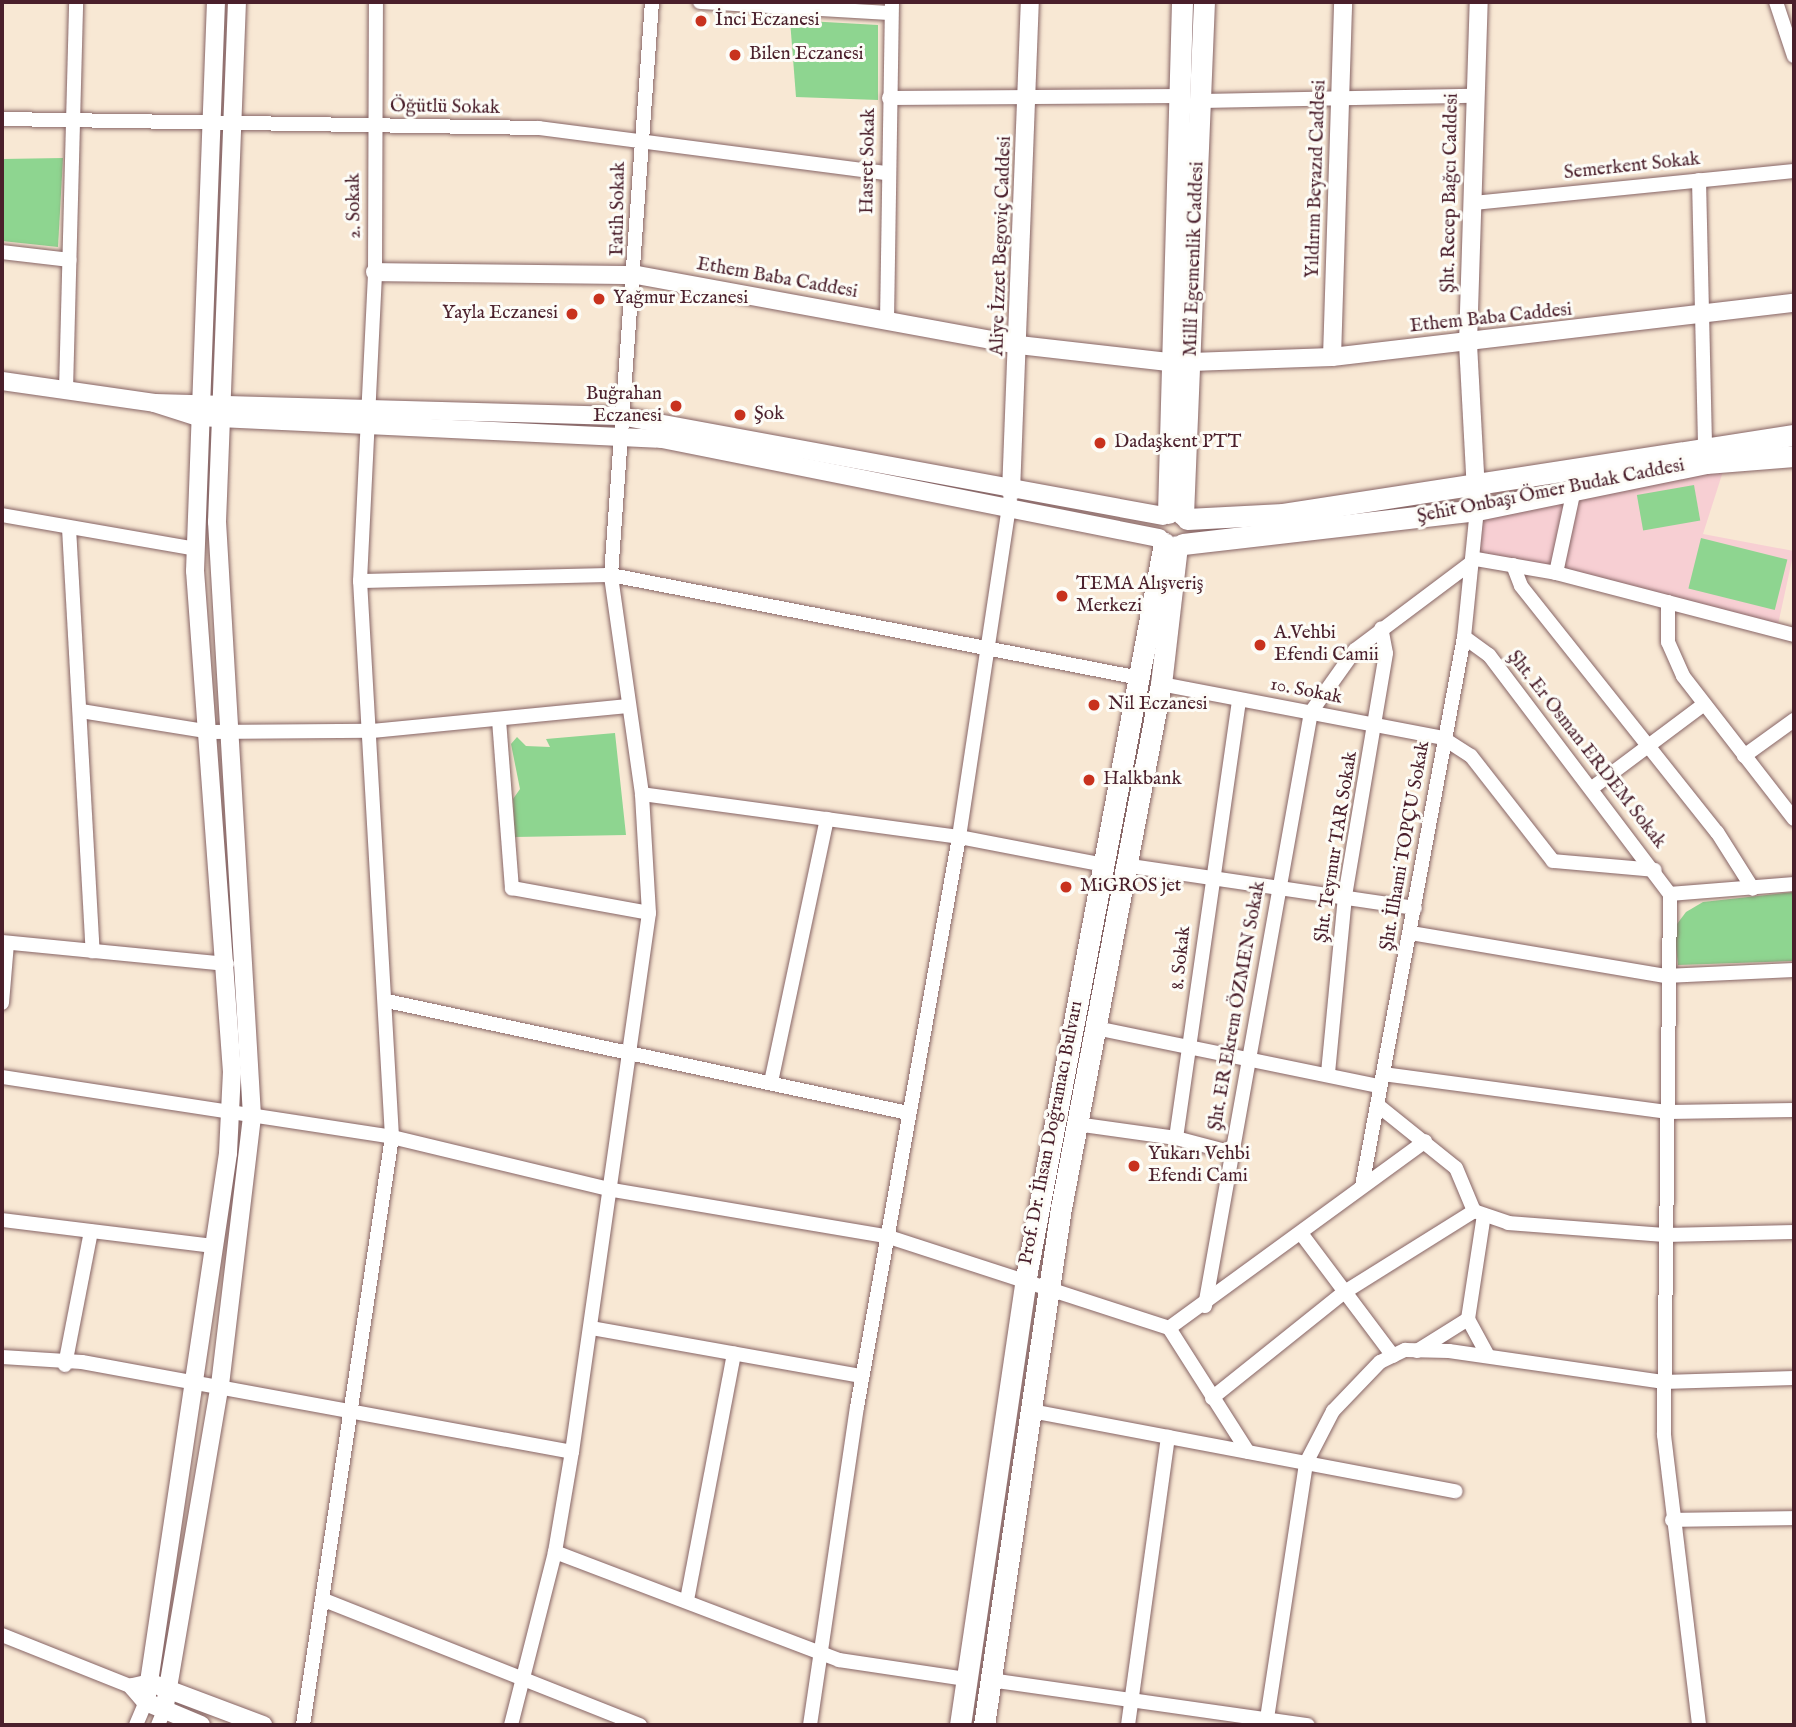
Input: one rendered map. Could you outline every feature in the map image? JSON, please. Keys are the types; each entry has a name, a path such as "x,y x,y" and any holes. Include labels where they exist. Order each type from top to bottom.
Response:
{"main road":[{"name":"Millî Egemenlik Caddesi","path":"1175,516 1168,362 1181,96 1182,2"},
{"name":"Millî Egemenlik Caddesi","path":"1175,516 1191,362 1204,2"},
{"name":"Şehit Onbaşı Ömer Budak Caddesi","path":"1171,543 1477,510 1574,490 1705,455 1794,435"},
{"name":"Şehit Onbaşı Ömer Budak Caddesi","path":"1175,516 1283,514 1477,482 1705,455 1794,456"},
{"path":"1171,543 1190,532 1175,516"},
{"path":"1171,543 1175,516"},
{"name":"Prof. Dr. İhsan Doğramacı Bulvarı","path":"960,1725 1026,1277 1099,863 1135,677 1171,543"},
{"name":"Prof. Dr. İhsan Doğramacı Bulvarı","path":"984,1725 1076,1124 1161,684 1171,543"}],"street":[{"path":"66,390 76,2"},
{"path":"136,1725 151,1683 214,1246 230,1114 227,964 196,549 216,2"},
{"path":"161,1718 170,1690 220,1385 252,1116 232,732 217,522 237,2"},
{"name":"2. Sokak","path":"303,1725 392,1137 372,731 360,581 365,409 375,272 373,126 376,2"},
{"name":"Fatih Sokak","path":"511,1725 525,1682 555,1552 613,1190 649,914 642,794 611,575 622,435 620,416 637,275 640,140 652,2"},
{"path":"700,2 891,8"},
{"name":"Aliye İzzet Begoviç Caddesi","path":"1010,501 1029,97 1030,2"},
{"name":"Yıldırım Beyazıd Caddesi","path":"1332,357 1343,2"},
{"name":"Şht. Recep Bağcı Caddesi","path":"1477,510 1468,342 1479,2"},
{"path":"1776,2 1794,56"},
{"name":"Hasret Sokak","path":"887,321 886,173 891,8"},
{"path":"890,98 1181,96"},
{"path":"1202,101 1341,101 1474,96"},
{"name":"Öğütlü Sokak","path":"2,119 539,128 886,173"},
{"name":"Semerkent Sokak","path":"1473,203 1794,171"},
{"path":"1699,180 1699,317 1705,455"},
{"path":"2,252 70,260"},
{"name":"Ethem Baba Caddesi","path":"375,272 637,275 1019,345 1168,362"},
{"name":"Ethem Baba Caddesi","path":"1191,362 1332,357 1699,317 1794,303"},
{"path":"2,381 199,410 365,409 620,416 1010,501 1171,543"},
{"path":"221,411 365,427 622,435 1010,501 1175,516"},
{"path":"1556,573 1574,490"},
{"path":"810,1725 824,1656 862,1376 959,837 1010,501"},
{"name":"Şht. İlhami TOPÇU Sokak","path":"1362,1186 1380,1107 1380,1080 1412,933 1443,738 1464,637 1476,559 1477,510"},
{"path":"2,515 196,549"},
{"path":"69,528 93,951"},
{"path":"1311,712 1344,663 1381,628 1476,559 1556,573 1794,635"},
{"path":"1513,565 1521,586 1737,859 1753,889"},
{"path":"360,581 611,575 1135,677"},
{"path":"1668,602 1671,650 1703,705 1792,813"},
{"name":"Şht. Teymur TAR Sokak","path":"1328,1073 1345,896 1386,653 1381,628"},
{"name":"Şht. Er Osman ERDEM Sokak","path":"1464,637 1489,655 1655,870 1670,894"},
{"name":"10. Sokak","path":"1161,684 1443,738"},
{"name":"8. Sokak","path":"1177,1138 1191,1047 1211,874 1239,699"},
{"path":"1592,788 1703,705"},
{"path":"81,711 211,732 372,731 628,706"},
{"name":"Şht. ER Ekrem ÖZMEN Sokak","path":"1205,1306 1233,1153 1246,1059 1311,712"},
{"path":"499,720 512,888 649,914"},
{"path":"1744,756 1794,720"},
{"path":"1443,738 1471,756 1553,861 1655,870"},
{"path":"642,794 959,837 1099,863 1211,874 1415,908"},
{"path":"771,1082 827,819"},
{"path":"1699,1725 1672,1520 1663,1381 1668,1112 1665,976 1670,894 1794,884"},
{"path":"1412,933 1665,976 1794,970"},
{"path":"2,1003 5,942 227,964"},
{"path":"387,1001 908,1113"},
{"path":"1096,1028 1246,1059 1380,1080 1668,1112 1794,1110"},
{"path":"2,1077 392,1137 613,1190 886,1236 1026,1277 1049,1291 1169,1328 1248,1452"},
{"path":"1380,1107 1456,1168 1479,1213 1468,1319 1488,1356"},
{"path":"1076,1124 1177,1138 1233,1153"},
{"path":"1169,1328 1205,1306 1303,1236 1362,1186 1425,1141"},
{"path":"1212,1398 1343,1293 1479,1213 1508,1223 1665,1235 1794,1232"},
{"path":"2,1220 214,1246"},
{"path":"65,1365 91,1231"},
{"path":"1303,1236 1392,1356"},
{"path":"1266,1722 1306,1463 1334,1411 1392,1356 1417,1350 1468,1319"},
{"path":"592,1328 862,1376"},
{"path":"1417,1350 1488,1356 1663,1381 1794,1378"},
{"path":"687,1600 734,1353"},
{"path":"2,1357 65,1365 82,1362 572,1451"},
{"path":"1031,1410 1456,1491"},
{"path":"1128,1725 1168,1437"},
{"path":"1672,1520 1794,1518"},
{"path":"555,1552 687,1600 824,1656 966,1679"},
{"path":"324,1600 525,1682 640,1725"},
{"path":"2,1635 133,1687 161,1718 201,1725"},
{"path":"990,1680 1266,1722 1308,1725"},
{"path":"133,1687 151,1683 263,1725"}],"shaded area":[{"path":"1726,462 1703,534 1794,551 1777,629 1476,559 1477,510"}],"green space":[{"path":"790,20 878,25 878,100 796,97"},
{"path":"63,158 58,247 2,241 2,159"},
{"path":"1694,485 1700,520 1643,531 1637,495"},
{"path":"1701,538 1787,560 1775,610 1688,588"},
{"path":"615,733 626,835 515,837 513,799 520,789 511,744 517,737 526,746 550,747 546,739"},
{"path":"1794,892 1794,961 1678,965 1674,928 1686,912 1703,902"}],"place":[{"name":"İnci Eczanesi","path":"701,21"},
{"name":"Bilen Eczanesi","path":"735,55"},
{"name":"Yağmur Eczanesi","path":"599,299"},
{"name":"Yayla Eczanesi","path":"572,314"},
{"name":"Buğrahan Eczanesi","path":"676,406"},
{"name":"Şok","path":"740,415"},
{"name":"Dadaşkent PTT","path":"1100,443"},
{"name":"TEMA Alışveriş Merkezi","path":"1062,596"},
{"name":"A.Vehbi Efendi Camii","path":"1260,645"},
{"name":"Nil Eczanesi","path":"1094,705"},
{"name":"Halkbank","path":"1089,780"},
{"name":"MiGROS jet","path":"1066,887"},
{"name":"Yukarı Vehbi Efendi Cami","path":"1134,1166"}]}
